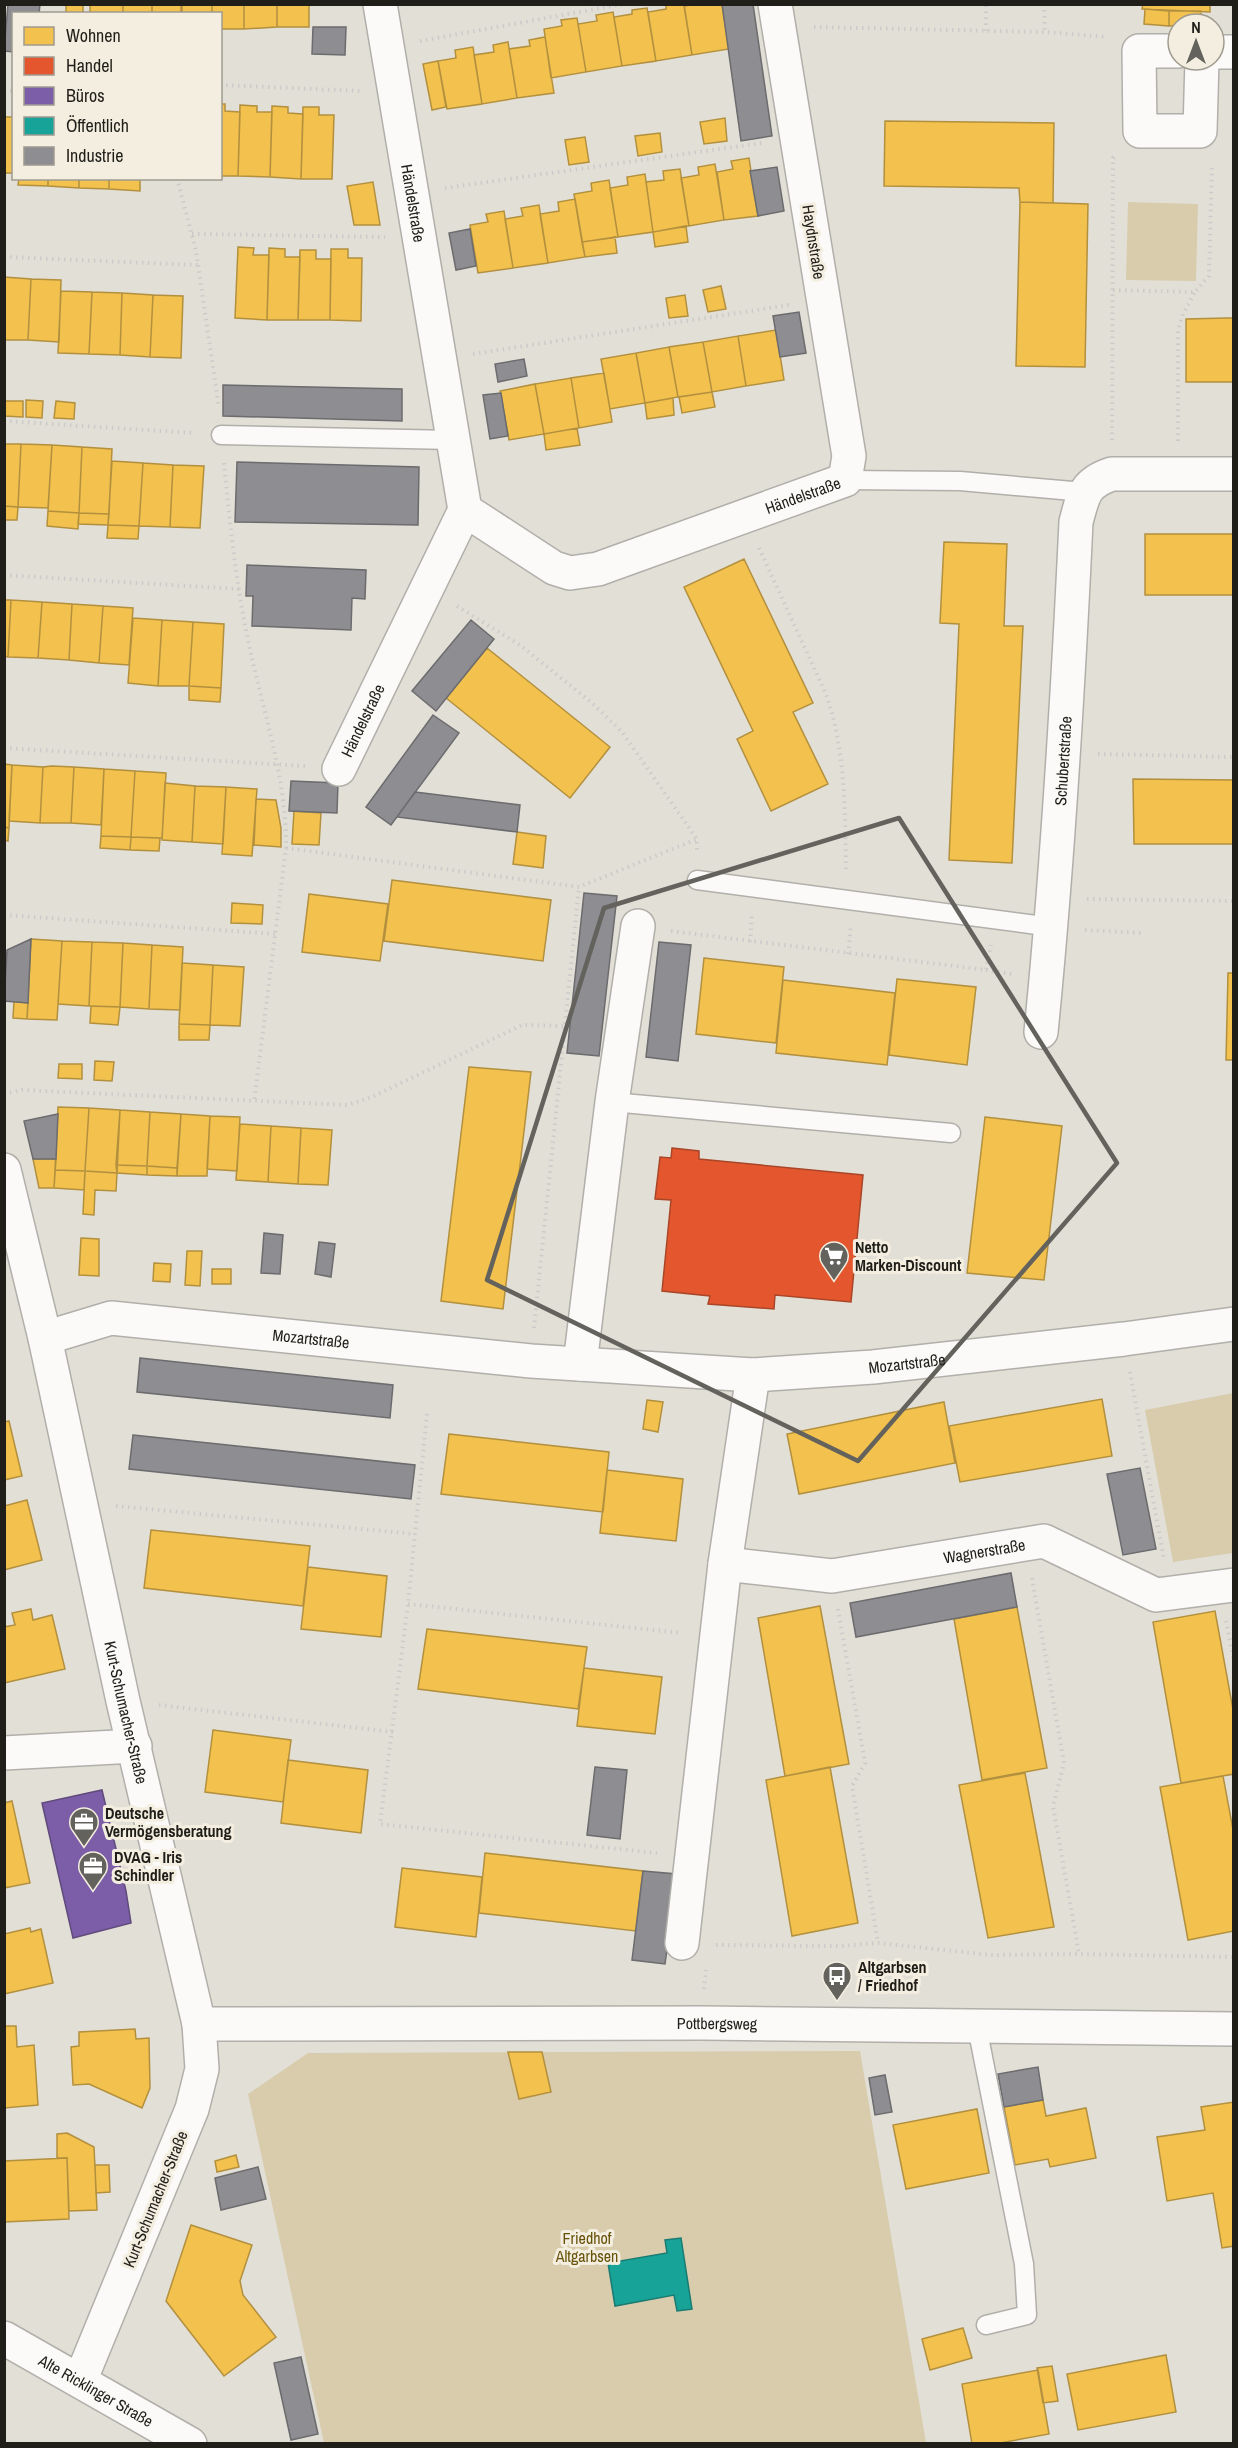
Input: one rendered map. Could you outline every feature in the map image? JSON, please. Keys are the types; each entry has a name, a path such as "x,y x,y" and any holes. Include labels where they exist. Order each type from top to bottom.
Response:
{"street":[{"name":"Händelstraße","path":"339,769 465,510 380,4"},
{"name":"Haydnstraße","path":"777,15 849,456 845,480"},
{"path":"1166,51 1139,51 1140,131 1200,131 1202,72"},
{"path":"1084,492 1099,478 1112,474 1233,474"},
{"name":"Händelstraße","path":"465,510 554,568 570,573 598,569 845,480"},
{"name":"Schubertstraße","path":"1041,1032 1065,753 1076,522 1084,492"},
{"path":"580,1364 612,1102 638,926"},
{"name":"Kurt-Schumacher-Straße","path":"4,1170 45,1338 123,1701 199,2024 202,2069 192,2109 80,2380"},
{"name":"Mozartstraße","path":"45,1338 111,1318 531,1361 753,1376 873,1367 1124,1339 1233,1324"},
{"path":"695,1944 692,1857 725,1564 753,1376"},
{"name":"Wagnerstraße","path":"725,1564 832,1576 1044,1541 1156,1595 1171,1595 1233,1585"},
{"path":"4,1753 135,1746"},
{"name":"Pottbergsweg","path":"199,2024 702,2023 1233,2029"},
{"name":"Alte Ricklinger Straße","path":"4,2338 190,2444"}],"lane":[{"path":"221,435 453,440"},
{"name":"Händelstraße","path":"845,480 960,481 1084,492"},
{"path":"697,880 996,920 1053,913"},
{"path":"612,1102 951,1133"},
{"path":"977,2027 1024,2264 1027,2315 986,2325"}],"path":[{"path":"387,46 624,4"},
{"path":"986,4 986,31"},
{"path":"1044,4 1045,32"},
{"path":"777,15 1124,39 1139,51"},
{"path":"222,85 395,93"},
{"path":"1112,474 1110,376 1113,290 1113,158 1140,131"},
{"path":"1179,474 1178,330 1183,314 1195,292 1209,276 1213,141 1200,131"},
{"path":"412,192 797,137"},
{"path":"178,180 192,234 216,378 229,514 239,589 276,764 286,828 286,848 276,934 254,1102"},
{"path":"192,234 418,237"},
{"path":"4,257 198,265"},
{"path":"1113,290 1195,292"},
{"path":"440,359 824,300"},
{"path":"4,422 221,435"},
{"path":"745,517 826,694 833,715 844,786 847,900"},
{"path":"4,575 239,589"},
{"path":"426,590 520,645 592,703 622,732 697,839 697,880"},
{"path":"4,748 339,769"},
{"path":"1065,753 1233,757"},
{"path":"286,848 579,887 697,839"},
{"path":"531,1361 579,887"},
{"path":"1053,913 1233,901"},
{"path":"1053,913 1141,933"},
{"path":"4,915 276,934"},
{"path":"638,926 750,942 986,970 996,920"},
{"path":"4,1094 22,1090 347,1105 372,1097 522,1025 564,1026"},
{"path":"1124,1339 1171,1595"},
{"path":"427,1414 408,1604 380,1824 692,1857"},
{"path":"79,1502 415,1534"},
{"path":"1027,1545 1064,1763 1053,1806 1079,1954"},
{"path":"832,1576 865,1763 852,1786 878,1943"},
{"path":"408,1604 717,1637"},
{"path":"123,1701 393,1732"},
{"path":"702,2023 695,1944 817,1946 878,1943 992,1955 1233,1957"}],"highlighted area":[{"path":"899,818 1117,1163 858,1461 487,1280 604,908"}],"green space":[{"path":"1128,202 1198,204 1196,281 1126,280"},
{"path":"1233,1393 1233,1553 1173,1562 1145,1410"},
{"name":"Friedhof Altgarbsen","path":"860,2051 926,2443 324,2443 248,2094 308,2053"}],"building: Wohnen":[{"path":"66,4 83,4 83,12 66,12"},
{"path":"90,4 123,4 123,12 90,12"},
{"path":"123,4 152,4 152,12 123,12"},
{"path":"152,4 181,4 181,12 152,12"},
{"path":"182,4 212,4 212,12 182,12"},
{"path":"212,4 244,4 244,29 222,29 222,12 212,12"},
{"path":"244,4 277,4 277,27 244,29"},
{"path":"277,4 309,4 309,27 277,27"},
{"path":"666,4 684,4 692,55 656,61 648,12 666,9"},
{"path":"722,4 729,49 692,55 684,6"},
{"path":"1143,4 1210,4 1210,12 1142,9"},
{"path":"647,8 656,61 622,66 614,17 632,14 632,10"},
{"path":"1145,9 1169,11 1166,12 1166,26 1144,24"},
{"path":"1169,11 1201,11 1201,12"},
{"path":"613,12 622,66 586,72 578,24 597,21 596,15"},
{"path":"577,18 586,72 551,78 544,29 562,26 561,20"},
{"path":"545,37 554,93 517,98 509,49 530,46 529,40"},
{"path":"508,42 517,98 482,104 474,55 494,52 493,45"},
{"path":"473,47 482,104 447,109 438,61 456,58 455,50"},
{"path":"438,61 446,107 432,110 423,64"},
{"path":"222,104 225,104 225,111 240,112 238,176 222,176"},
{"path":"240,105 257,106 257,112 272,112 270,177 238,176"},
{"path":"272,106 288,107 288,113 303,114 301,179 270,177"},
{"path":"303,107 319,107 319,115 334,115 332,179 301,179"},
{"path":"4,117 12,117 12,173 4,173"},
{"path":"725,118 727,141 704,144 700,122"},
{"path":"885,121 1054,123 1053,203 1020,202 1019,188 884,186"},
{"path":"660,133 662,152 638,156 635,136"},
{"path":"585,137 589,162 569,165 565,140"},
{"path":"749,158 758,216 724,220 717,172 733,169 731,161"},
{"path":"715,164 724,220 689,226 681,178 699,175 698,167"},
{"path":"680,169 689,226 653,232 646,182 664,180 663,171"},
{"path":"645,174 653,232 618,237 610,188 628,185 627,177"},
{"path":"19,180 48,180 48,186 18,185"},
{"path":"48,180 79,180 79,188 48,186"},
{"path":"79,180 109,180 109,189 79,188"},
{"path":"109,180 140,180 140,191 109,189"},
{"path":"609,180 618,237 582,242 574,194 592,191 591,183"},
{"path":"373,182 380,225 354,225 347,186"},
{"path":"575,199 585,257 548,263 540,214 559,211 558,202"},
{"path":"1020,202 1088,204 1085,367 1016,366"},
{"path":"539,205 548,263 513,268 505,219 523,216 521,208"},
{"path":"504,211 513,268 478,273 470,225 488,222 486,214"},
{"path":"686,226 688,242 655,247 653,232"},
{"path":"615,237 617,253 585,257 582,242"},
{"path":"238,247 254,248 253,255 269,255 267,320 235,318"},
{"path":"269,248 285,249 285,257 300,257 298,320 267,320"},
{"path":"331,249 348,249 348,258 362,258 361,321 330,320"},
{"path":"300,250 316,250 316,259 331,259 330,320 298,320"},
{"path":"4,277 31,279 28,340 4,340"},
{"path":"31,279 61,280 59,342 28,340"},
{"path":"721,286 726,309 708,312 703,290"},
{"path":"61,291 92,292 89,354 58,353"},
{"path":"92,292 122,293 120,355 89,354"},
{"path":"122,293 153,295 150,357 120,355"},
{"path":"153,295 183,296 181,358 150,357"},
{"path":"685,295 688,316 669,318 666,298"},
{"path":"1234,318 1234,382 1186,382 1186,319"},
{"path":"776,330 784,380 746,386 738,336"},
{"path":"738,336 746,386 712,392 703,342"},
{"path":"703,342 712,392 678,397 669,347"},
{"path":"669,347 678,397 645,403 636,353"},
{"path":"636,353 645,403 610,409 601,359"},
{"path":"604,373 612,422 579,428 571,378"},
{"path":"571,378 579,428 544,434 535,384"},
{"path":"535,384 544,434 509,440 500,391"},
{"path":"712,392 715,407 682,413 679,397"},
{"path":"673,398 674,415 647,419 645,403"},
{"path":"26,400 43,401 42,418 26,417"},
{"path":"4,401 23,401 23,417 4,416"},
{"path":"56,401 75,403 74,419 54,418"},
{"path":"577,428 580,445 546,450 544,434"},
{"path":"4,444 21,444 18,507 4,506"},
{"path":"21,444 52,445 48,508 18,507"},
{"path":"52,445 82,447 79,513 48,511"},
{"path":"82,447 112,449 109,514 79,513"},
{"path":"112,461 143,463 139,526 108,525"},
{"path":"143,463 173,465 170,527 139,526"},
{"path":"173,465 204,466 200,528 170,527"},
{"path":"4,506 18,507 17,520 4,520"},
{"path":"48,511 79,513 78,529 47,526"},
{"path":"79,513 109,514 108,525 78,524"},
{"path":"108,525 139,526 138,539 107,538"},
{"path":"1145,534 1234,534 1234,595 1145,595"},
{"path":"944,542 1007,544 1004,626 1023,626 1012,863 949,860 959,624 940,623"},
{"path":"744,559 813,703 793,712 828,784 771,811 737,739 753,731 684,587"},
{"path":"4,600 11,600 8,657 4,656"},
{"path":"11,600 42,602 38,658 8,657"},
{"path":"42,602 72,604 69,660 38,658"},
{"path":"72,604 103,606 99,663 69,660"},
{"path":"103,606 133,608 129,665 99,663"},
{"path":"133,618 162,620 158,686 128,683"},
{"path":"162,620 193,622 189,686 158,686"},
{"path":"193,622 224,624 221,688 189,686"},
{"path":"487,648 610,747 570,798 446,698"},
{"path":"189,686 221,688 220,702 189,700"},
{"path":"4,764 12,765 9,828 4,827"},
{"path":"12,765 43,767 40,823 9,821"},
{"path":"43,767 74,767 71,823 40,823"},
{"path":"74,767 104,769 101,825 71,823"},
{"path":"104,769 135,771 131,837 101,836"},
{"path":"135,771 166,773 162,838 131,837"},
{"path":"1133,779 1234,780 1234,844 1134,844"},
{"path":"165,783 195,786 192,842 162,840"},
{"path":"195,786 226,787 223,844 192,842"},
{"path":"226,787 257,789 252,856 222,854"},
{"path":"256,799 276,800 281,828 281,847 254,845"},
{"path":"294,811 321,813 319,845 292,844"},
{"path":"4,827 9,828 8,841 4,840"},
{"path":"517,832 546,836 543,868 513,864"},
{"path":"101,836 131,837 130,850 100,848"},
{"path":"131,837 160,838 159,851 130,850"},
{"path":"392,880 551,900 543,961 384,941"},
{"path":"309,894 388,904 380,961 302,952"},
{"path":"232,903 263,905 262,924 231,923"},
{"path":"31,939 62,941 57,1020 27,1019"},
{"path":"62,941 92,942 89,1006 58,1004"},
{"path":"92,942 123,943 120,1007 89,1006"},
{"path":"123,943 152,945 149,1009 120,1007"},
{"path":"152,945 183,947 180,1010 149,1009"},
{"path":"704,958 784,967 776,1043 696,1034"},
{"path":"182,963 213,965 210,1025 179,1024"},
{"path":"213,965 244,967 240,1026 210,1025"},
{"path":"1228,973 1234,973 1234,1060 1226,1060"},
{"path":"897,979 976,987 967,1065 889,1055"},
{"path":"783,980 895,993 887,1065 776,1053"},
{"path":"14,1001 28,1003 27,1019 13,1018"},
{"path":"91,1006 120,1007 118,1025 90,1023"},
{"path":"179,1024 210,1025 209,1040 179,1040"},
{"path":"95,1061 114,1062 112,1081 94,1080"},
{"path":"59,1064 82,1064 82,1079 58,1078"},
{"path":"469,1067 531,1072 503,1309 441,1301"},
{"path":"58,1107 89,1108 85,1171 55,1170"},
{"path":"89,1108 120,1110 117,1173 85,1171"},
{"path":"120,1110 150,1112 147,1166 116,1165"},
{"path":"150,1112 181,1114 177,1168 147,1166"},
{"path":"181,1114 210,1116 207,1176 177,1176"},
{"path":"210,1116 240,1117 237,1171 207,1169"},
{"path":"985,1117 1062,1126 1044,1280 967,1273"},
{"path":"240,1124 271,1126 268,1182 236,1180"},
{"path":"271,1126 301,1128 298,1184 268,1182"},
{"path":"301,1128 332,1130 328,1185 298,1184"},
{"path":"33,1159 56,1159 54,1188 39,1188"},
{"path":"116,1165 147,1166 147,1175 117,1173"},
{"path":"147,1166 177,1168 177,1176 147,1175"},
{"path":"55,1170 85,1171 84,1190 54,1188"},
{"path":"85,1171 117,1173 116,1191 95,1190 94,1215 83,1214"},
{"path":"81,1238 99,1239 99,1276 79,1275"},
{"path":"187,1251 202,1251 200,1286 185,1285"},
{"path":"154,1263 171,1264 170,1282 153,1281"},
{"path":"212,1269 231,1269 231,1284 212,1284"},
{"path":"1102,1399 1112,1456 960,1482 949,1426"},
{"path":"647,1400 663,1402 658,1432 643,1429"},
{"path":"944,1402 955,1463 799,1494 787,1434"},
{"path":"9,1421 22,1476 4,1480 4,1422"},
{"path":"449,1434 609,1452 603,1512 441,1494"},
{"path":"607,1470 683,1479 676,1541 600,1533"},
{"path":"27,1500 42,1560 4,1570 4,1506"},
{"path":"151,1530 310,1546 303,1606 144,1588"},
{"path":"308,1567 387,1576 381,1637 301,1629"},
{"path":"820,1606 849,1764 785,1776 758,1618"},
{"path":"1017,1607 1047,1768 982,1780 954,1619"},
{"path":"31,1609 33,1620 52,1615 65,1669 4,1683 4,1627 15,1625 12,1613"},
{"path":"1215,1611 1234,1715 1234,1774 1181,1783 1153,1622"},
{"path":"427,1629 587,1647 578,1709 418,1689"},
{"path":"584,1668 662,1677 655,1734 577,1726"},
{"path":"213,1730 291,1740 283,1802 205,1792"},
{"path":"288,1760 368,1770 361,1833 281,1823"},
{"path":"830,1767 858,1923 792,1936 766,1780"},
{"path":"1025,1773 1054,1927 988,1938 959,1785"},
{"path":"1223,1776 1234,1835 1234,1931 1188,1940 1160,1787"},
{"path":"12,1801 30,1883 4,1888 4,1803"},
{"path":"485,1853 643,1871 636,1931 479,1913"},
{"path":"402,1868 482,1877 476,1937 395,1927"},
{"path":"30,1928 31,1932 41,1929 53,1983 4,1994 4,1934"},
{"path":"4,2026 16,2026 17,2047 34,2045 38,2105 4,2108"},
{"path":"135,2029 136,2039 149,2038 150,2088 142,2108 89,2084 73,2085 71,2047 79,2046 79,2032"},
{"path":"508,2052 542,2052 551,2092 519,2099"},
{"path":"1043,2100 1046,2116 1086,2108 1096,2158 1050,2167 1048,2159 1015,2165 1004,2107"},
{"path":"1234,2102 1234,2246 1222,2248 1213,2193 1167,2201 1157,2137 1205,2130 1201,2107"},
{"path":"977,2109 989,2173 906,2189 893,2125"},
{"path":"67,2133 94,2147 97,2210 69,2211 67,2158 57,2158 57,2134"},
{"path":"236,2155 239,2167 217,2172 215,2161"},
{"path":"67,2158 69,2219 4,2222 4,2161"},
{"path":"95,2165 109,2165 110,2192 96,2193"},
{"path":"191,2225 252,2245 240,2281 243,2295 276,2337 224,2376 166,2301"},
{"path":"963,2328 972,2358 930,2370 922,2339"},
{"path":"1166,2355 1176,2412 1078,2430 1067,2374"},
{"path":"1052,2366 1058,2401 1043,2403 1037,2368"},
{"path":"1038,2370 1049,2434 995,2444 972,2444 962,2384"}],"building: Handel":[{"path":"672,1148 699,1151 699,1159 863,1175 851,1302 775,1295 774,1309 708,1304 710,1296 662,1291 671,1200 655,1199 660,1157 671,1158"}],"building: Büros":[{"name":"Deutsche Vermögensberatung","path":"102,1790 126,1891 131,1923 73,1938 42,1803"}],"building: Öffentlich":[{"path":"681,2238 692,2309 677,2311 674,2295 615,2306 608,2263 667,2253 665,2240"}],"building: Industrie":[{"path":"8,4 40,4 39,12 12,12 12,52 4,51"},
{"path":"722,4 753,4 772,136 741,141"},
{"path":"313,27 346,27 345,55 312,54"},
{"path":"777,167 784,211 758,216 750,171"},
{"path":"470,229 476,266 456,270 449,233"},
{"path":"799,312 806,353 780,357 773,316"},
{"path":"524,359 527,376 498,382 495,364"},
{"path":"223,385 402,389 402,421 223,416"},
{"path":"501,393 508,436 490,439 483,395"},
{"path":"237,462 419,467 418,525 235,522"},
{"path":"247,565 366,570 365,599 352,598 351,630 252,626 253,596 246,596"},
{"path":"471,620 494,639 436,711 412,691"},
{"path":"433,715 459,733 391,825 366,807"},
{"path":"291,781 338,783 337,813 289,811"},
{"path":"415,792 520,805 517,832 397,817"},
{"path":"584,893 617,896 599,1056 567,1053"},
{"path":"31,939 28,1003 4,1001 7,950"},
{"path":"659,942 691,945 678,1061 646,1057"},
{"path":"58,1114 56,1159 33,1159 24,1121"},
{"path":"264,1233 283,1235 280,1274 261,1273"},
{"path":"319,1242 335,1244 331,1277 315,1274"},
{"path":"140,1358 393,1385 390,1418 137,1392"},
{"path":"133,1435 415,1465 411,1499 129,1469"},
{"path":"1140,1468 1156,1549 1123,1555 1107,1474"},
{"path":"1011,1573 1017,1607 856,1637 850,1603"},
{"path":"595,1767 627,1770 620,1839 587,1835"},
{"path":"643,1871 677,1874 665,1964 632,1960"},
{"path":"1038,2067 1043,2100 1004,2107 998,2074"},
{"path":"885,2075 892,2112 875,2115 869,2078"},
{"path":"258,2167 266,2199 221,2210 215,2178"},
{"path":"301,2357 318,2434 291,2440 274,2363"}],"place":[{"name":"Netto Marken-Discount","path":"834,1282"},
{"name":"Deutsche Vermögensberatung","path":"84,1848"},
{"name":"DVAG - Iris Schindler","path":"93,1892"},
{"name":"Altgarbsen / Friedhof","path":"837,2002"}]}
